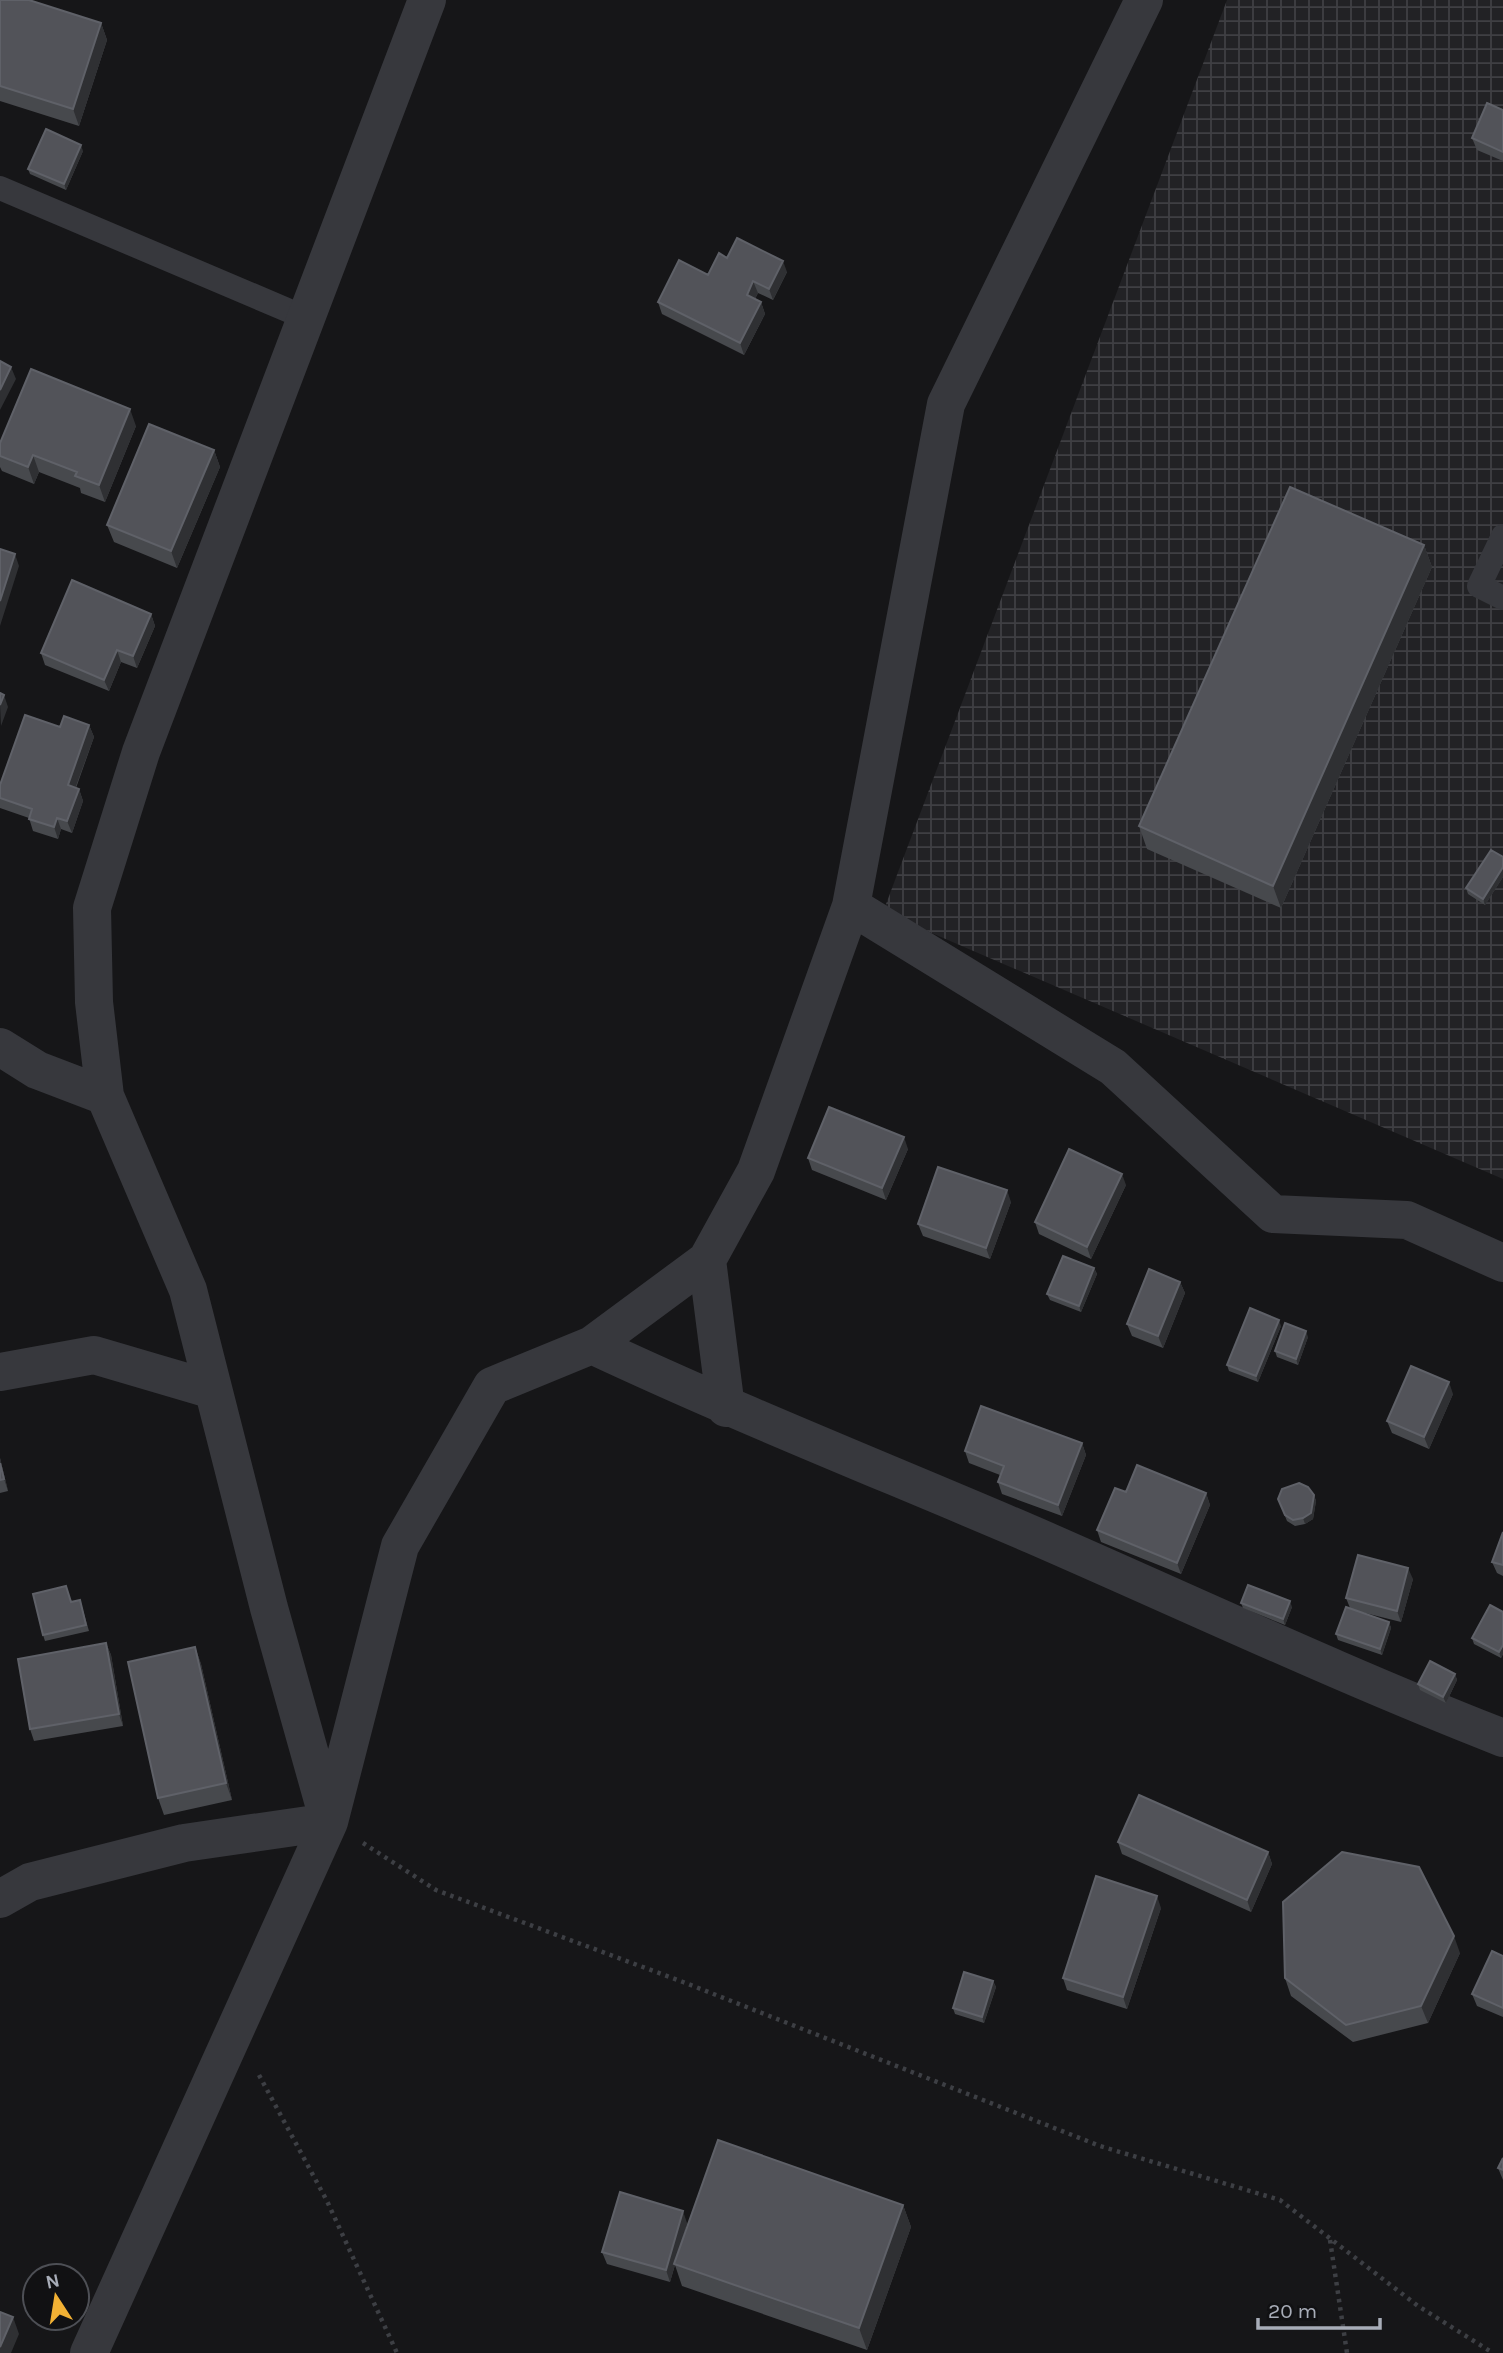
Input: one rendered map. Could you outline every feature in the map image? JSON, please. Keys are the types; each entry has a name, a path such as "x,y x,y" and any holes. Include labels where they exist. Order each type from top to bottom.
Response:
{"street":[{"path":"329,1822 269,1608 188,1290 105,1096 94,1002 92,908 141,752 427,0"},
{"path":"90,2352 329,1822 400,1546 492,1386 592,1345 706,1260 756,1171 851,906 946,404 1144,0"},
{"path":"851,906 1113,1067 1273,1214 1407,1220 1503,1263"},
{"path":"0,1047 37,1070 105,1096"},
{"path":"706,1260 726,1408"},
{"path":"592,1345 726,1408 1029,1534 1404,1700 1503,1738"},
{"path":"0,1373 94,1355 213,1390"},
{"path":"0,1899 30,1882 184,1843 329,1822"}],"lane":[{"path":"0,188 306,318"},
{"path":"1503,536 1479,586 1503,598"}],"path":[{"path":"329,1822 436,1890 683,1982 1100,2146 1280,2200 1418,2306 1493,2353"},
{"path":"235,2029 327,2200 397,2353"},
{"path":"1330,2239 1347,2353"}],"shaded area":[{"path":"1227,0 1503,0 1503,1179 883,912"}],"building":[{"path":"0,0 29,0 101,23 73,109 0,86"},
{"path":"1487,103 1503,110 1503,152 1472,138"},
{"path":"46,129 81,145 64,184 28,169"},
{"path":"737,238 783,261 769,289 753,281 747,295 761,302 740,343 658,302 679,260 708,275 719,253 727,258"},
{"path":"0,361 11,367 0,390"},
{"path":"31,369 130,409 99,485 75,476 77,472 33,455 28,467 0,456 0,443"},
{"path":"149,424 214,450 171,551 107,525"},
{"path":"1290,487 1424,545 1273,886 1139,826"},
{"path":"0,549 15,554 0,601"},
{"path":"72,580 151,614 133,656 117,650 104,680 41,653"},
{"path":"25,715 60,727 64,716 89,725 68,785 79,789 67,821 57,818 54,827 29,819 32,809 0,798 0,785"},
{"path":"1491,850 1503,857 1503,867 1483,899 1466,888"},
{"path":"829,1107 904,1137 882,1188 808,1158"},
{"path":"1069,1149 1122,1174 1087,1247 1035,1222"},
{"path":"938,1167 1007,1190 986,1248 918,1224"},
{"path":"1063,1256 1094,1268 1079,1306 1047,1294"},
{"path":"1149,1269 1180,1282 1158,1336 1127,1324"},
{"path":"1250,1308 1279,1320 1256,1376 1227,1365"},
{"path":"1285,1323 1306,1331 1296,1359 1275,1351"},
{"path":"1411,1366 1449,1382 1424,1437 1387,1421"},
{"path":"981,1406 1082,1443 1058,1505 998,1482 1004,1466 965,1451"},
{"path":"0,1463 4,1479 0,1480"},
{"path":"1137,1465 1206,1493 1177,1563 1097,1530 1115,1488 1126,1492"},
{"path":"1299,1483 1308,1487 1314,1495 1311,1513 1293,1520 1285,1515 1278,1499 1282,1489"},
{"path":"1503,1532 1503,1565 1492,1562"},
{"path":"1358,1555 1408,1568 1397,1611 1346,1598"},
{"path":"1248,1585 1290,1601 1283,1619 1241,1603"},
{"path":"66,1586 71,1602 80,1600 86,1625 43,1635 33,1594"},
{"path":"1490,1605 1503,1612 1503,1645 1499,1652 1472,1638"},
{"path":"1346,1607 1389,1622 1380,1649 1336,1634"},
{"path":"106,1643 119,1714 30,1729 18,1659"},
{"path":"195,1647 226,1783 158,1798 128,1662"},
{"path":"1430,1661 1455,1674 1443,1697 1418,1684"},
{"path":"1139,1795 1268,1852 1247,1900 1118,1842"},
{"path":"1342,1852 1419,1867 1454,1936 1421,2006 1346,2025 1285,1978 1283,1902"},
{"path":"1096,1876 1157,1896 1123,1997 1063,1978"},
{"path":"1492,1951 1503,1956 1503,2008 1472,1994"},
{"path":"964,1972 993,1981 982,2017 953,2008"},
{"path":"718,2140 903,2205 859,2328 674,2264"},
{"path":"620,2192 683,2211 666,2270 602,2252"},
{"path":"0,2312 13,2317 0,2347"}]}
